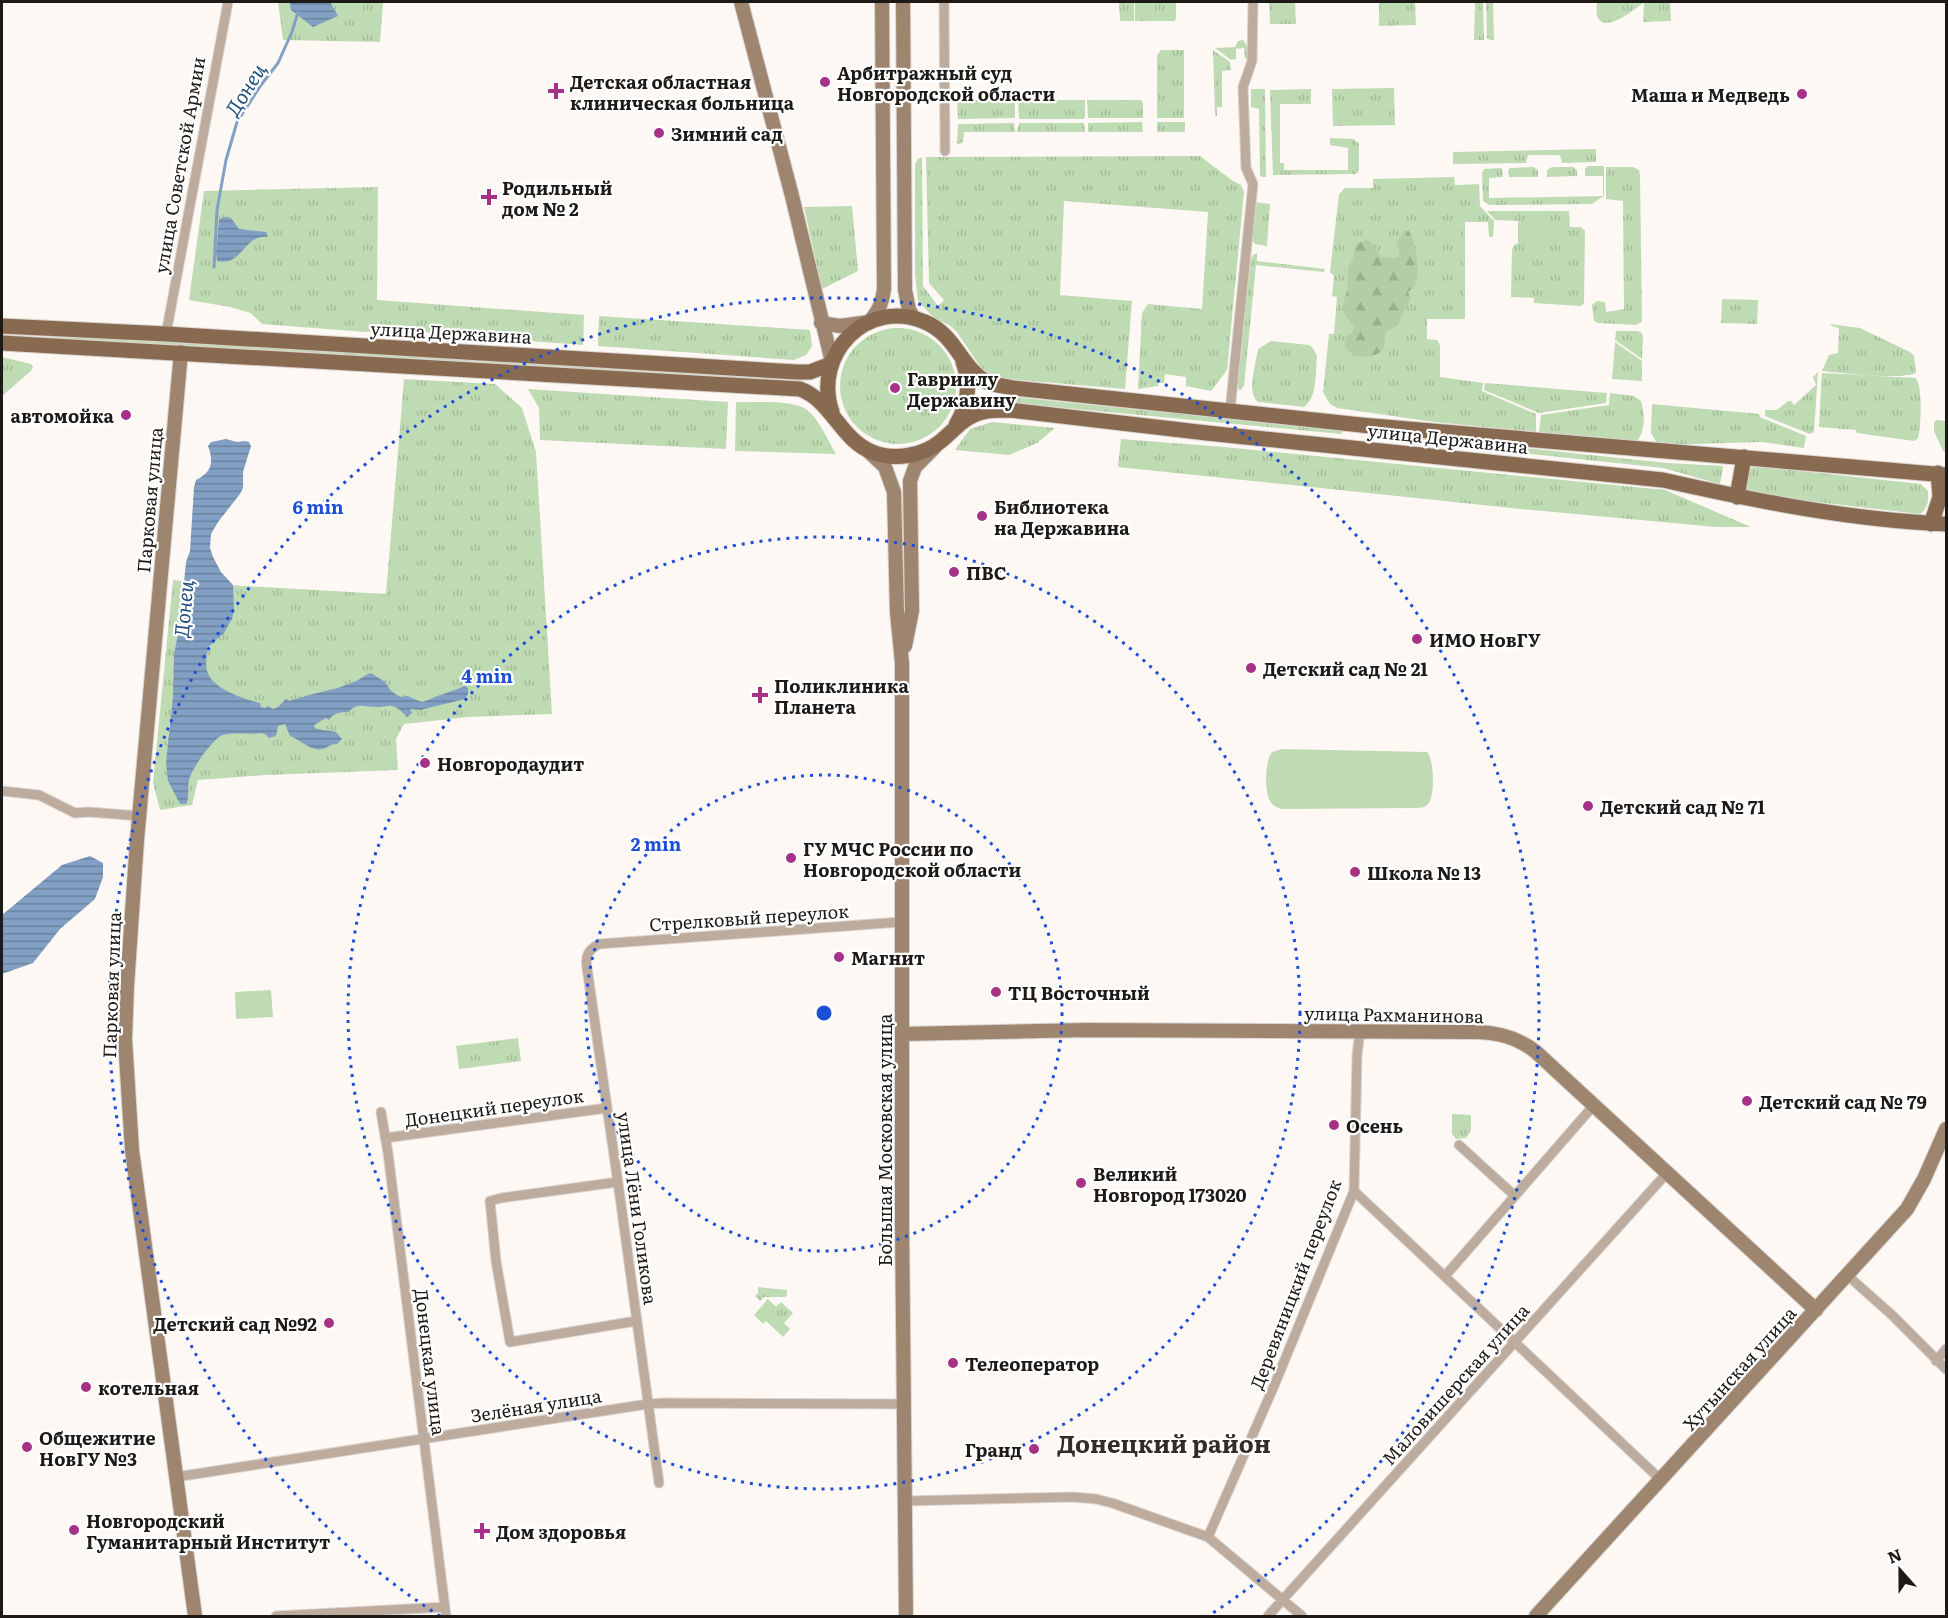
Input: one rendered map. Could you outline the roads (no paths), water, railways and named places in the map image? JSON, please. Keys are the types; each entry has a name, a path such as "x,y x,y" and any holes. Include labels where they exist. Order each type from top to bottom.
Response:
{"main road":[{"name":"улица Державина","path":"841,428 830,404 828,384 831,363 848,336 869,322 895,316 914,318 937,328 955,345 961,356 966,369 967,396 964,410 945,438"},
{"name":"улица Державина","path":"2,326 797,372 810,372 831,363"},
{"name":"улица Державина","path":"2,343 800,389 812,393 819,399 841,428 860,446 879,454 900,456 914,454 945,438 970,417 988,410 1010,410 1663,480 1737,496 1851,514 1939,524"},
{"name":"улица Державина","path":"961,356 976,375 988,382 1013,388 1360,425 1942,474"},
{"path":"1358,449 1360,425"},
{"path":"1737,496 1744,457"},
{"path":"1939,524 1942,474"}],"street":[{"name":"улица Советской Армии","path":"166,334 228,2"},
{"path":"741,2 792,196 831,363"},
{"path":"821,323 840,326 869,322 880,309 884,289 882,2"},
{"path":"903,2 905,290 909,310 914,318"},
{"path":"944,2 945,151"},
{"path":"1230,411 1253,184 1246,168 1243,89 1252,61 1252,2"},
{"path":"46,345 47,328"},
{"name":"Парковая улица","path":"181,352 140,816 125,1039 132,1150 195,1617"},
{"name":"Большая Московская улица","path":"902,663 912,611 910,481 915,467 945,438"},
{"name":"Большая Московская улица","path":"860,446 874,455 885,467 894,492 897,612 902,663 901,922 906,1617"},
{"path":"2,791 39,795 75,813 140,816"},
{"name":"Стрелковый переулок","path":"599,944 901,922"},
{"name":"улица Лёни Голикова","path":"599,944 588,952 586,962 659,1483"},
{"name":"улица Рахманинова","path":"902,1034 1087,1030 1473,1032 1506,1036 1529,1047 1816,1310"},
{"name":"Деревяницкий переулок","path":"1208,1537 1274,1386 1354,1191 1357,1055 1360,1031"},
{"path":"1445,1276 1594,1105"},
{"name":"Донецкий переулок","path":"385,1138 607,1108"},
{"name":"Донецкая улица","path":"381,1112 446,1612"},
{"name":"Хутынская улица","path":"1536,1617 1907,1209 1947,1129"},
{"path":"1459,1145 1515,1196"},
{"name":"Маловишерская улица","path":"1268,1617 1667,1173"},
{"path":"618,1182 490,1201 496,1261 510,1342 636,1321"},
{"path":"1354,1191 1661,1480"},
{"path":"1847,1275 1947,1369"},
{"path":"1936,1361 1947,1349"},
{"name":"Зелёная улица","path":"176,1478 648,1404 904,1404"},
{"path":"905,1501 1073,1497 1096,1499 1208,1537 1302,1617"},
{"path":"276,1617 446,1612"}],"water":[{"path":"290,2 330,2 338,16 313,27 291,10"},
{"path":"223,217 231,218 239,229 266,232 268,237 253,240 238,255 226,262 217,261 219,220"},
{"path":"226,439 249,442 251,446 243,472 243,488 211,534 210,548 213,557 221,572 233,585 234,610 224,633 208,647 206,668 215,683 229,692 260,703 261,707 268,706 273,709 286,699 290,701 338,688 371,673 385,682 391,691 400,697 407,696 422,702 465,686 468,688 468,694 465,699 420,710 410,709 412,713 407,717 399,709 390,706 358,706 348,712 337,713 329,720 326,718 314,725 318,729 336,732 342,739 337,744 323,749 310,747 290,736 285,724 278,726 276,736 269,738 261,733 223,735 208,748 198,762 189,780 186,804 180,804 168,781 166,763 173,696 174,655 180,623 186,562 190,551 194,487 196,480 205,474 210,466 211,457 208,446 211,442"},
{"path":"90,856 103,863 103,877 95,899 60,929 33,963 2,974 2,915 62,865"}],"waterway":[{"name":"Донец","path":"214,267 217,210 226,160 237,122 278,63 298,12"}],"place":[{"name":"Арбитражный суд Новгородской области","path":"825,82"},
{"name":"Детская областная клиническая больница","path":"556,91"},
{"name":"Маша и Медведь","path":"1802,94"},
{"name":"Зимний сад","path":"659,133"},
{"name":"Родильный дом № 2","path":"489,197"},
{"name":"Гавриилу Державину","path":"895,388"},
{"name":"автомойка","path":"126,415"},
{"name":"Библиотека на Державина","path":"982,516"},
{"name":"ПВС","path":"954,572"},
{"name":"ИМО НовГУ","path":"1417,639"},
{"name":"Детский сад № 21","path":"1251,668"},
{"name":"Поликлиника Планета","path":"760,695"},
{"name":"Новгородаудит","path":"425,763"},
{"name":"Детский сад № 71","path":"1588,806"},
{"name":"ГУ МЧС России по Новгородской области","path":"791,858"},
{"name":"Школа № 13","path":"1355,872"},
{"name":"Магнит","path":"839,957"},
{"name":"ТЦ Восточный","path":"996,992"},
{"name":"Детский сад № 79","path":"1747,1101"},
{"name":"Осень","path":"1334,1125"},
{"name":"Великий Новгород 173020","path":"1081,1183"},
{"name":"Детский сад №92","path":"329,1323"},
{"name":"Телеоператор","path":"953,1363"},
{"name":"котельная","path":"86,1387"},
{"name":"Общежитие НовГУ №3","path":"27,1447"},
{"name":"Гранд","path":"1034,1449"},
{"name":"Новгородский Гуманитарный Институт","path":"74,1530"},
{"name":"Дом здоровья","path":"482,1531"}],"district":[{"name":"Донецкий район","path":"1164,1442"}]}
